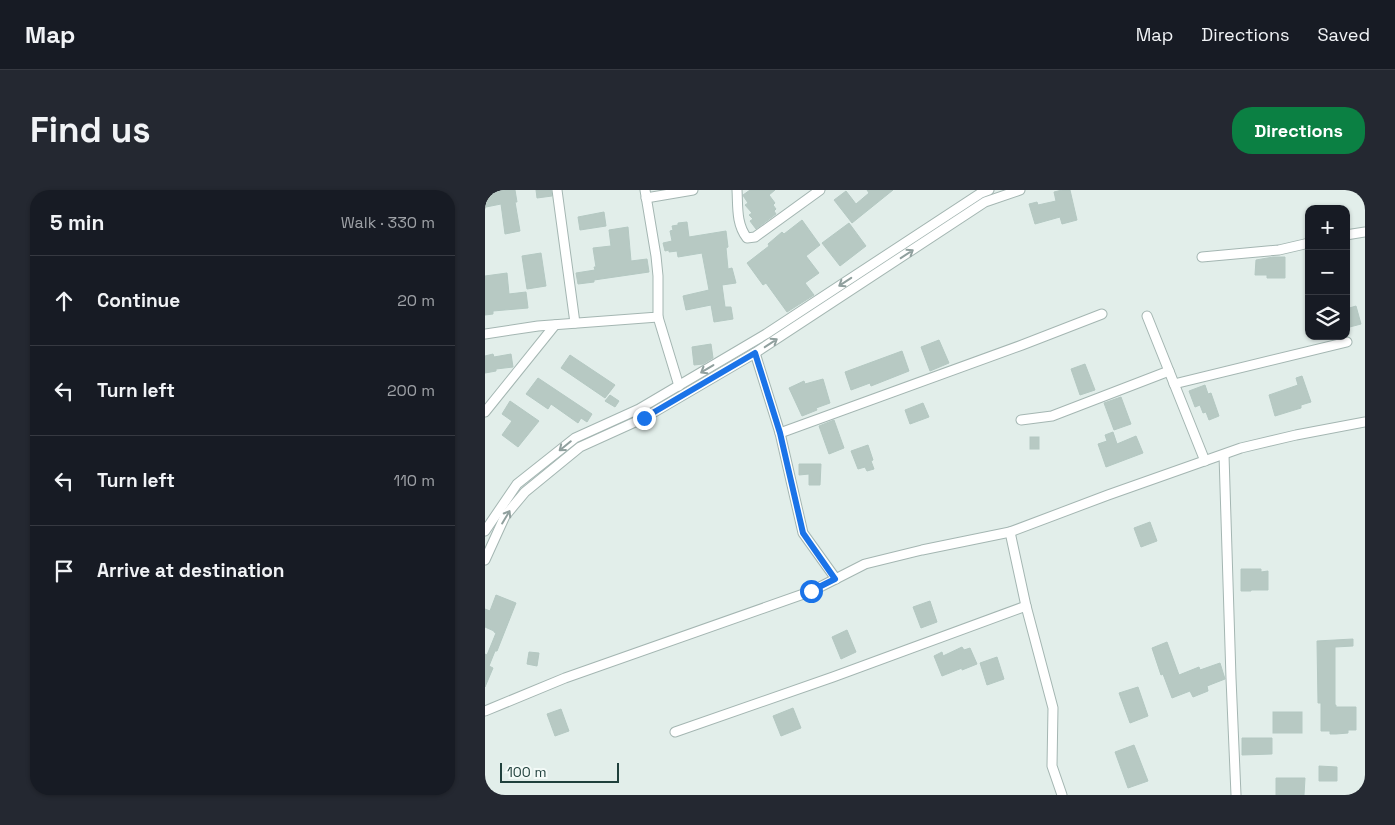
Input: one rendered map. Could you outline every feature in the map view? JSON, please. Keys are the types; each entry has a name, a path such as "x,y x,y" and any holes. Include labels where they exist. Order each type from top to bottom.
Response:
{"street":[{"path":"557,190 575,323"},
{"path":"679,386 657,317 658,276 646,194 693,190"},
{"path":"737,190 738,218 747,238 752,238 821,190"},
{"path":"485,531 517,484 575,438 639,409 766,334 981,193 989,190"},
{"path":"485,560 505,516 525,492 580,447 644,418 755,353 985,202 1019,190"},
{"path":"1350,235 1365,232"},
{"path":"1202,257 1279,250 1305,244"},
{"path":"780,433 1004,352 1102,314"},
{"path":"1147,316 1205,461"},
{"path":"485,334 538,326 657,317"},
{"path":"485,412 555,325"},
{"path":"1174,384 1347,342"},
{"path":"755,353 780,433 803,533 835,579"},
{"path":"1021,420 1052,416 1169,371"},
{"path":"485,712 565,678 811,591 865,564 1011,532 1108,495 1250,446 1365,422"},
{"path":"1224,455 1236,795"},
{"path":"1011,532 1026,606 1053,708 1052,766 1062,795"},
{"path":"675,732 833,677 1026,606"}],"building":[{"path":"485,190 515,190 520,231 505,234 501,204 486,207"},
{"path":"536,190 551,190 552,196 537,198"},
{"path":"750,190 775,190 769,195 775,203 773,205 776,209 774,211 776,214 756,229 750,221 753,219 749,215 752,213 745,205 748,203 743,195"},
{"path":"867,190 893,190 852,223 834,200 846,191 856,204 869,193"},
{"path":"1070,190 1077,220 1062,224 1060,217 1035,224 1029,204 1037,202 1038,205 1056,201 1054,192"},
{"path":"604,212 606,226 580,230 578,217"},
{"path":"802,220 820,245 806,256 819,273 805,283 814,295 787,312 766,283 763,285 747,263 769,246 768,244 782,232 784,234"},
{"path":"687,222 689,237 726,231 728,269 732,268 736,283 722,285 725,307 731,307 733,319 714,322 711,305 686,310 683,296 709,290 702,253 678,257 677,251 665,251 663,243 672,241 670,231 673,230 672,226"},
{"path":"849,223 866,246 840,266 822,243"},
{"path":"628,227 631,261 647,259 649,272 578,284 576,273 595,270 593,248 611,246 609,230"},
{"path":"541,253 546,286 527,289 522,256"},
{"path":"1285,257 1285,278 1267,278 1267,275 1255,275 1256,260"},
{"path":"507,273 509,294 526,292 528,308 493,311 493,314 485,315 485,276"},
{"path":"1356,306 1361,324 1350,327 1350,308"},
{"path":"939,340 949,363 930,371 921,347"},
{"path":"711,344 713,358 703,364 694,365 692,347"},
{"path":"902,351 909,371 871,386 870,383 851,390 845,372"},
{"path":"493,354 494,357 511,354 513,367 496,369 496,371 485,373 485,356"},
{"path":"570,355 615,385 605,398 561,368"},
{"path":"1085,364 1095,390 1080,395 1071,369"},
{"path":"1302,376 1311,402 1301,405 1301,408 1275,416 1269,395 1298,385 1296,378"},
{"path":"538,378 592,414 587,422 581,418 578,423 551,404 548,409 526,394"},
{"path":"823,379 830,403 802,416 789,388 804,381 805,384"},
{"path":"1205,385 1208,394 1211,393 1219,416 1209,420 1206,412 1203,413 1200,405 1195,407 1189,391"},
{"path":"610,395 619,401 615,407 605,401"},
{"path":"1121,397 1131,424 1114,430 1104,403"},
{"path":"510,401 539,421 518,447 502,435 512,421 502,414"},
{"path":"923,403 929,417 910,424 905,410"},
{"path":"834,420 844,448 829,454 819,426"},
{"path":"1113,432 1117,444 1136,436 1143,453 1106,467 1098,444 1107,441 1105,435"},
{"path":"1030,437 1039,437 1039,449 1030,449"},
{"path":"868,445 874,469 867,471 865,467 858,469 851,451"},
{"path":"799,464 821,464 820,485 809,485 809,474 799,475"},
{"path":"1150,522 1157,541 1141,547 1134,528"},
{"path":"1241,569 1261,569 1261,572 1268,571 1268,590 1241,591"},
{"path":"496,595 516,603 489,666 493,668 485,687 485,654 487,655 496,633 485,627 485,609 490,611"},
{"path":"930,601 937,622 921,628 913,607"},
{"path":"847,630 856,652 841,659 832,637"},
{"path":"1353,639 1353,646 1335,647 1335,705 1336,707 1356,707 1356,730 1348,730 1348,733 1330,734 1330,731 1321,731 1321,703 1318,703 1317,641"},
{"path":"1167,642 1179,675 1199,667 1200,670 1220,663 1225,679 1207,686 1208,691 1193,697 1190,691 1172,698 1163,674 1161,675 1152,648"},
{"path":"962,647 964,650 970,648 977,664 942,676 934,656 942,652 943,656"},
{"path":"529,652 539,653 537,666 527,664"},
{"path":"997,657 1004,679 987,685 980,663"},
{"path":"1138,687 1148,716 1130,723 1119,693"},
{"path":"793,708 801,728 781,736 773,716"},
{"path":"561,709 569,731 555,736 547,714"},
{"path":"1273,712 1302,712 1302,733 1273,733"},
{"path":"1242,738 1272,738 1272,754 1242,755"},
{"path":"1134,745 1148,781 1128,788 1115,752"},
{"path":"1319,766 1337,767 1337,781 1319,781"},
{"path":"1276,778 1305,778 1304,795 1276,795"}],"route":[{"path":"644,418 755,353 780,433 803,533 835,579 811,591"}]}
